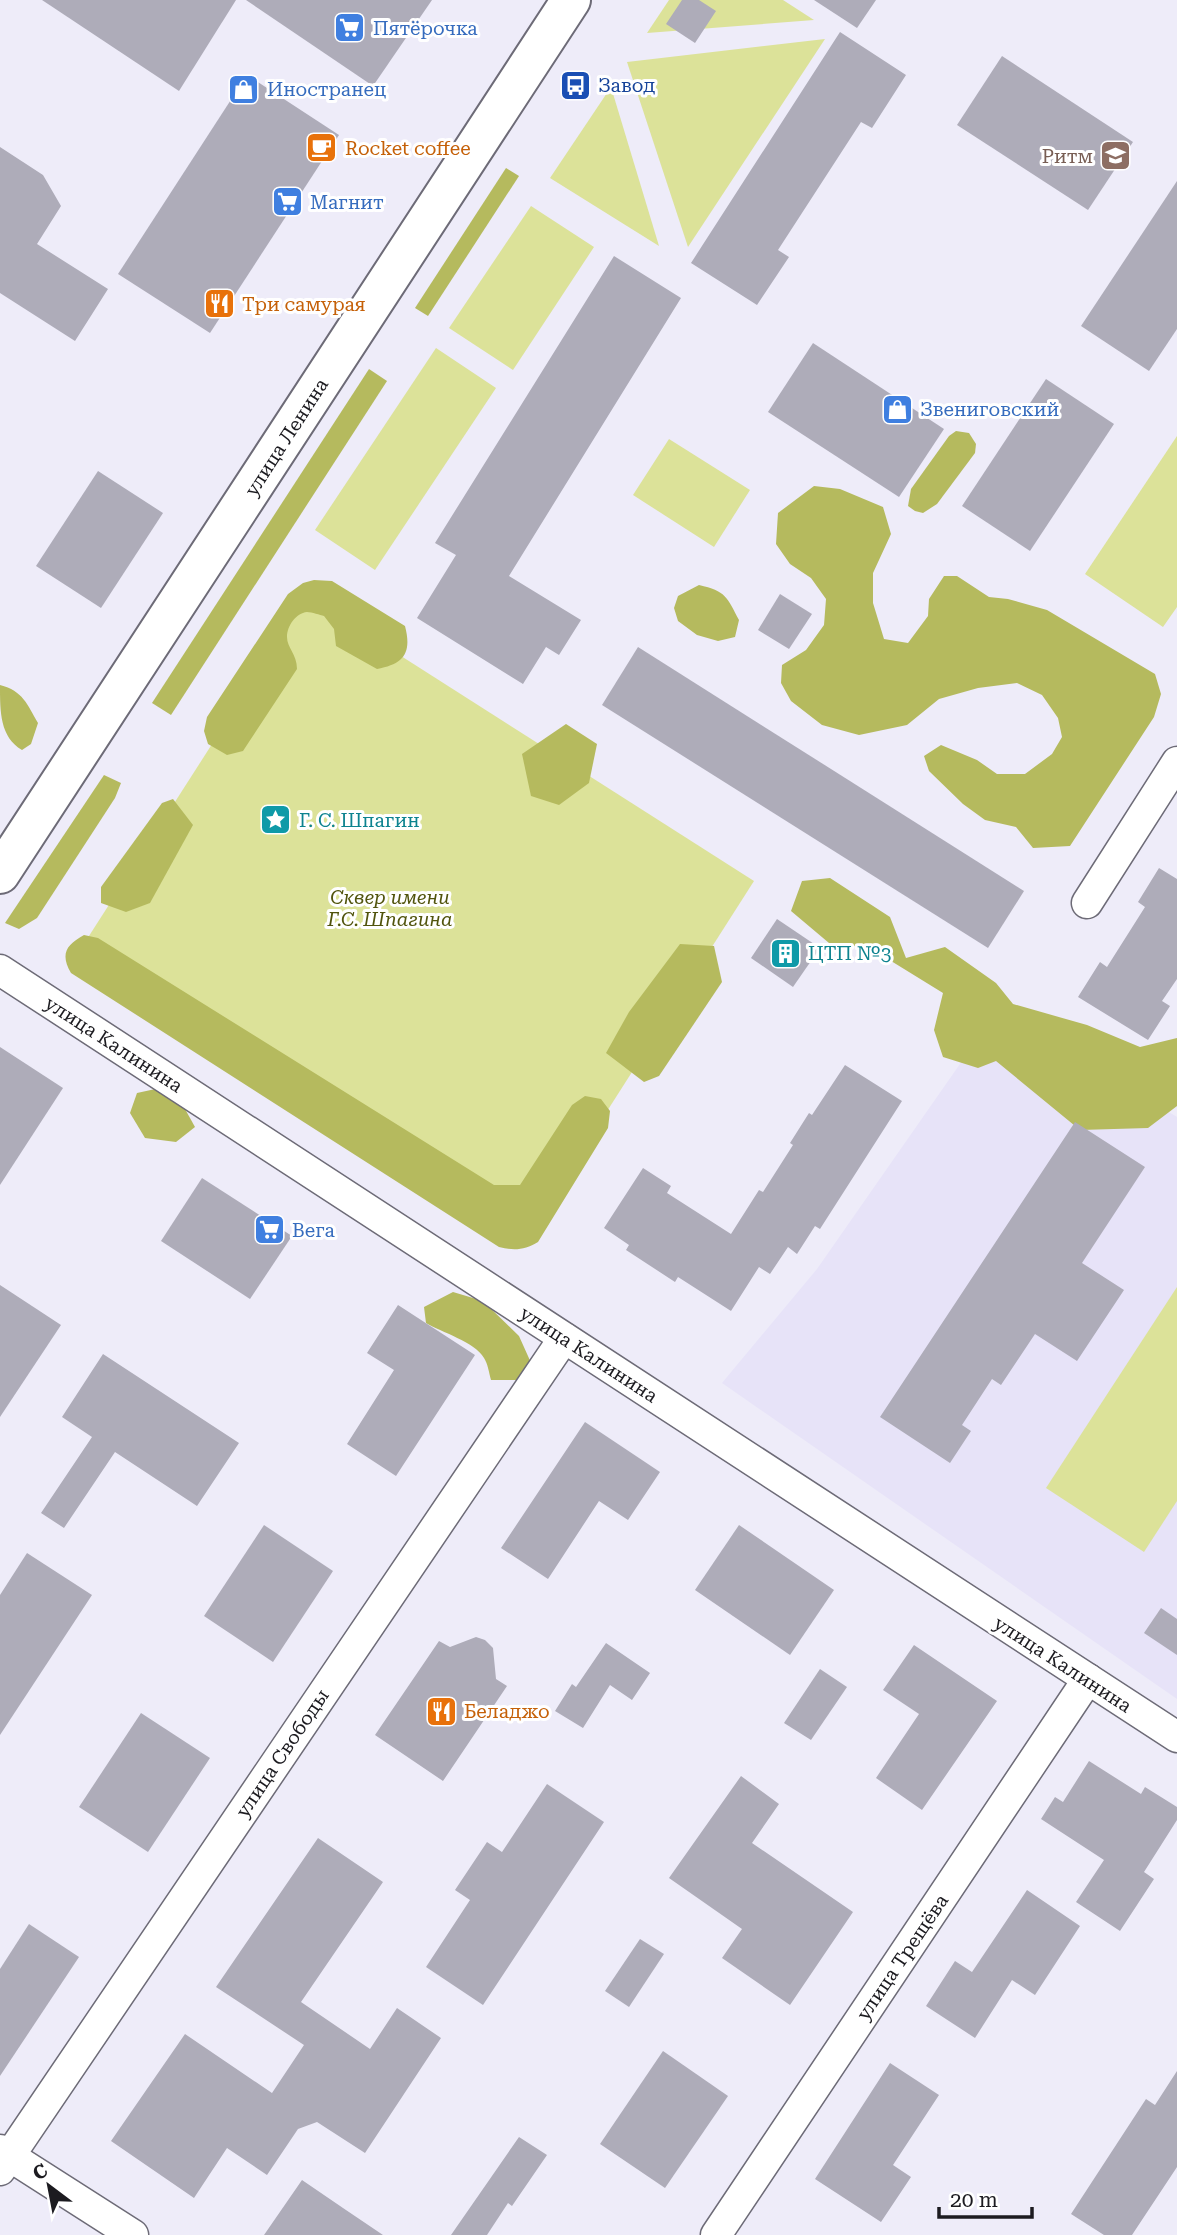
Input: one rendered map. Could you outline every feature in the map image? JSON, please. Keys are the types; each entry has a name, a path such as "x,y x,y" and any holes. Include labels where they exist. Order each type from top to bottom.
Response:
{"street":[{"name":"улица Ленина","path":"0,874 571,0"},
{"path":"1087,904 1177,762"},
{"name":"улица Калинина","path":"0,970 1177,1737"},
{"name":"улица Свободы","path":"3,2158 564,1338"},
{"name":"улица Трещёва","path":"716,2235 1088,1679"},
{"path":"3,2158 133,2235"}],"shaded area":[{"path":"999,1008 1177,1117 1177,1699 722,1383 817,1269"}],"green space":[{"path":"669,0 783,0 814,20 647,33"},
{"path":"825,39 688,247 627,62"},
{"path":"611,87 659,246 550,178"},
{"path":"506,168 519,176 428,316 415,308"},
{"path":"531,206 594,247 513,370 449,328"},
{"path":"436,348 496,388 375,570 315,530"},
{"path":"369,369 387,381 171,715 152,703"},
{"path":"956,431 969,433 976,444 975,453 937,504 923,513 915,511 908,506 911,489 949,436"},
{"path":"1177,436 1177,607 1163,627 1085,574"},
{"path":"669,439 750,490 714,547 633,495"},
{"path":"814,486 840,489 883,507 891,534 873,573 873,603 884,639 908,643 928,616 929,599 944,576 957,576 989,597 1008,599 1047,610 1155,674 1161,694 1154,717 1070,846 1033,848 1016,827 985,820 963,804 929,771 924,756 941,745 977,760 997,774 1025,774 1052,754 1062,737 1058,718 1042,695 1017,683 978,688 939,699 907,725 859,735 822,725 791,701 781,683 782,665 806,650 824,625 826,599 811,578 790,564 776,544 778,513"},
{"path":"314,580 332,581 405,626 407,643 404,656 394,664 377,669 336,646 334,629 324,616 307,612 299,615 287,633 297,669 243,751 227,755 208,744 204,731 207,717 288,594 303,583"},
{"path":"699,585 715,590 728,600 739,620 735,637 718,641 697,635 678,621 674,608 678,596"},
{"name":"Сквер имени Г.С. Шпагина","path":"307,596 754,881 519,1249 71,964"},
{"path":"0,685 19,695 38,723 31,744 22,750 5,731 1,714"},
{"path":"566,724 597,744 589,783 559,805 531,796 522,754"},
{"path":"104,775 121,783 115,798 37,918 19,929 5,923"},
{"path":"173,799 193,825 150,903 126,912 101,903 101,887 162,803"},
{"path":"830,878 890,917 906,958 945,947 996,983 1013,1004 1087,1025 1140,1047 1177,1038 1177,1106 1148,1128 1080,1130 996,1061 978,1068 943,1057 934,1030 943,993 870,948 829,943 791,911 802,881"},
{"path":"84,935 98,938 494,1185 520,1185 572,1105 585,1096 601,1099 610,1111 608,1128 538,1242 519,1249 499,1247 71,973 66,960 67,951 73,942"},
{"path":"680,944 714,946 722,982 659,1076 644,1082 606,1053 629,1012"},
{"path":"160,1088 180,1100 195,1127 176,1142 145,1138 130,1113 137,1093"},
{"path":"1177,1287 1177,1501 1144,1552 1046,1488"},
{"path":"453,1292 483,1301 519,1336 532,1365 522,1380 491,1380 480,1352 466,1342 426,1323 424,1307"}],"building":[{"path":"42,0 236,0 179,91"},
{"name":"Пятёрочка","path":"246,0 432,0 373,86"},
{"path":"682,0 699,0 716,11 695,43 666,24"},
{"path":"814,0 876,0 857,28"},
{"path":"840,32 906,75 872,128 861,122 778,250 789,257 757,305 691,263"},
{"path":"1002,56 1133,142 1088,210 957,125"},
{"path":"247,75 339,135 210,333 118,274"},
{"path":"0,147 43,175 61,206 37,244 108,289 75,341 0,293"},
{"path":"1177,181 1177,329 1149,371 1081,326"},
{"path":"614,256 681,298 509,576 581,620 559,655 546,647 523,684 417,618 456,555 435,543"},
{"path":"813,343 944,429 899,497 768,412"},
{"path":"1046,379 1114,424 1030,551 962,506"},
{"path":"98,471 163,513 101,608 36,566"},
{"path":"780,594 812,614 789,649 758,630"},
{"path":"638,647 1024,891 988,948 602,705"},
{"path":"1159,868 1177,879 1177,979 1162,1001 1170,1006 1148,1040 1078,997 1100,962 1107,967 1145,907 1138,902"},
{"name":"ЦТП №3","path":"777,919 820,948 793,987 751,958"},
{"path":"0,1047 63,1088 0,1185"},
{"path":"845,1065 902,1101 820,1229 815,1226 797,1254 788,1247 770,1274 759,1267 731,1311 678,1277 675,1282 626,1250 629,1245 604,1228 643,1168 671,1186 667,1193 731,1234 759,1190 763,1192 793,1145 790,1143 809,1113 812,1115"},
{"path":"1075,1122 1145,1167 1082,1263 1124,1290 1077,1361 1035,1334 1001,1385 992,1379 962,1425 971,1431 950,1463 880,1417"},
{"path":"202,1178 292,1236 250,1299 161,1241"},
{"path":"0,1285 61,1325 0,1417"},
{"path":"398,1305 475,1355 396,1476 347,1444 394,1370 367,1353"},
{"path":"103,1354 239,1443 197,1506 115,1452 64,1528 41,1513 92,1437 62,1417"},
{"path":"585,1422 660,1472 628,1520 599,1501 548,1579 501,1548"},
{"path":"264,1525 333,1571 273,1662 204,1616"},
{"path":"739,1525 834,1590 790,1655 695,1590"},
{"path":"27,1553 92,1595 0,1735 0,1595"},
{"path":"1161,1608 1177,1619 1177,1655 1144,1633"},
{"name":"Беладжо","path":"476,1637 485,1640 493,1648 496,1679 507,1686 443,1781 375,1735 439,1641 450,1647"},
{"path":"606,1643 650,1673 632,1700 610,1685 583,1728 555,1711 572,1684 576,1687"},
{"path":"914,1645 997,1701 922,1810 876,1778 919,1714 883,1690"},
{"path":"820,1669 847,1687 811,1740 784,1723"},
{"path":"141,1713 210,1758 148,1852 79,1807"},
{"path":"1089,1761 1141,1794 1145,1787 1177,1807 1177,1820 1144,1872 1154,1879 1120,1931 1076,1902 1104,1860 1041,1819 1055,1797 1063,1802"},
{"path":"741,1776 779,1804 752,1843 853,1912 790,2005 722,1958 742,1929 669,1878"},
{"path":"547,1784 604,1822 483,2005 426,1967 470,1900 455,1890 487,1842 502,1852"},
{"path":"318,1838 383,1882 301,2002 370,2049 397,2008 441,2038 365,2153 317,2122 298,2129 267,2175 227,2148 194,2198 111,2141 185,2034 272,2093 304,2045 216,1987"},
{"path":"1027,1890 1080,1926 1035,1995 1012,1980 975,2038 926,2006 955,1961 972,1972"},
{"path":"29,1924 79,1957 0,2076 0,1969"},
{"path":"640,1939 664,1954 629,2007 605,1991"},
{"path":"663,2051 728,2096 665,2188 600,2144"},
{"path":"890,2063 939,2095 893,2165 911,2177 881,2222 815,2179"},
{"path":"1177,2071 1177,2167 1132,2235 1104,2235 1071,2214 1146,2099 1155,2105"},
{"path":"519,2137 547,2155 512,2206 508,2203 487,2235 451,2235"},
{"path":"302,2180 343,2208 383,2235 264,2235"}],"place":[{"name":"Пятёрочка","path":"350,28"},
{"name":"Завод","path":"575,85"},
{"name":"Иностранец","path":"244,89"},
{"name":"Rocket coffee","path":"322,148"},
{"name":"Ритм","path":"1116,156"},
{"name":"Магнит","path":"287,202"},
{"name":"Три самурая","path":"219,304"},
{"name":"Звениговский","path":"897,409"},
{"name":"Г. С. Шпагин","path":"276,820"},
{"name":"ЦТП №3","path":"785,953"},
{"name":"Вега","path":"269,1230"},
{"name":"Беладжо","path":"441,1711"}]}
